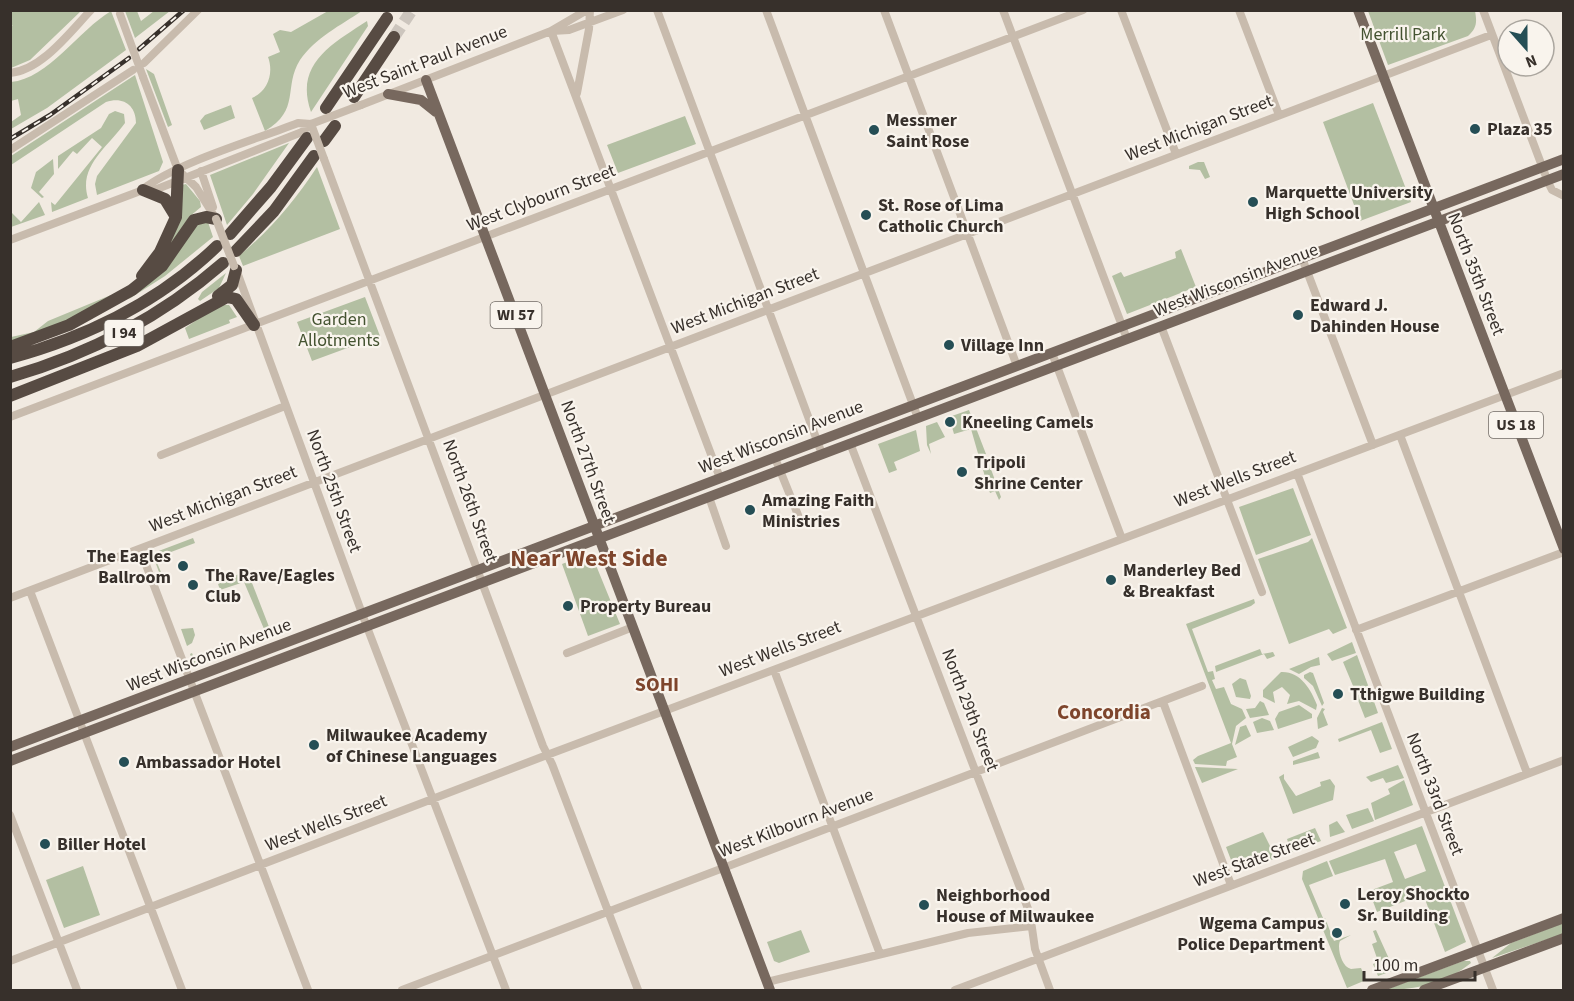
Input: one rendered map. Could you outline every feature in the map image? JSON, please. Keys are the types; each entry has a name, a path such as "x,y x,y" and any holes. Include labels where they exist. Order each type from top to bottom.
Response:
{"highway":[{"path":"326,108 387,18"},
{"path":"357,101 394,38"},
{"path":"324,141 334,126"},
{"path":"230,234 271,188 300,136"},
{"path":"236,251 319,158"},
{"path":"111,303 150,267 168,238 176,217 181,176"},
{"path":"143,190 162,196 170,204 176,217"},
{"path":"10,347 69,325 142,284 162,266 194,220 206,217 216,219"},
{"name":"I 94","path":"10,358 53,345 120,316 179,277 217,246"},
{"path":"198,312 232,285 231,266"},
{"name":"I 94","path":"10,378 75,356 125,332 231,266"},
{"path":"10,396 137,346 223,298 232,297 254,325"}],"main road":[{"name":"North 35th Street","path":"1358,10 1563,550"},
{"name":"North 27th Street","path":"426,80 487,236 663,711 768,986"},
{"path":"388,94 421,100 440,116"},
{"name":"West Wisconsin Avenue","path":"10,761 82,726 190,680 1563,159"},
{"name":"West Wisconsin Avenue","path":"10,747 194,693 1307,270 1548,182 1563,174"},
{"path":"1337,245 1342,257"},
{"path":"696,502 702,493 715,486 720,478"},
{"path":"1372,990 1563,918"},
{"path":"1424,990 1563,938"}],"street":[{"path":"10,73 26,70 39,61 91,10"},
{"path":"144,63 198,10"},
{"path":"577,94 590,23 589,10"},
{"name":"West Saint Paul Avenue","path":"181,176 357,101 388,94 551,31 589,10"},
{"name":"West Saint Paul Avenue","path":"551,31 569,30 623,10"},
{"path":"657,10 822,454"},
{"path":"766,10 918,417"},
{"path":"884,10 1017,366"},
{"path":"1003,10 1127,339"},
{"name":"West Clybourn Street","path":"10,417 1083,10"},
{"path":"1121,10 1176,154"},
{"path":"1239,10 1279,115"},
{"path":"1483,10 1548,182 1552,190 1563,196"},
{"name":"North 25th Street","path":"120,12 181,176 216,219 231,266 506,990"},
{"path":"551,31 577,94 720,478"},
{"name":"West Michigan Street","path":"10,598 1491,35"},
{"path":"10,150 133,70"},
{"name":"West Saint Paul Avenue","path":"10,240 143,190 154,181 201,171 300,136 306,121"},
{"name":"North 26th Street","path":"306,121 370,280 547,755 638,990"},
{"path":"201,171 216,219"},
{"path":"1302,258 1373,445"},
{"path":"1161,326 1262,592"},
{"path":"1052,352 1122,539"},
{"name":"West Wells Street","path":"10,961 663,711 1563,373"},
{"path":"161,455 285,406"},
{"path":"1400,435 1527,773"},
{"name":"North 29th Street","path":"850,443 1030,914 1039,959 1050,990"},
{"path":"775,458 798,515"},
{"name":"North 33rd Street","path":"1297,473 1493,990"},
{"path":"709,497 726,546"},
{"path":"140,549 308,990"},
{"path":"1356,630 1563,550"},
{"path":"30,591 182,990"},
{"path":"567,653 633,627"},
{"path":"774,670 880,954"},
{"name":"West Kilbourn Avenue","path":"402,990 1202,686"},
{"path":"1163,702 1231,885"},
{"name":"West State Street","path":"955,990 1563,760"},
{"path":"10,815 77,990"},
{"path":"768,986 880,954 968,933 1031,926"}],"green space":[{"path":"11,10 81,11 30,60 11,68 11,27 13,25 11,26"},
{"path":"111,11 126,50 47,108 11,129 11,122 21,115 18,99 11,101 11,82 25,79 38,72"},
{"path":"125,11 137,11 141,21 154,11 170,11 135,38"},
{"path":"328,11 362,11 329,32 306,52 295,70 290,98 283,115 265,131 252,98 262,91 268,81 270,63 268,57 280,52 273,34 280,30 291,32"},
{"name":"Merrill Park","path":"1368,11 1475,11 1476,22 1468,36 1388,65"},
{"path":"367,21 368,26 311,112 307,95 312,68 329,47"},
{"path":"146,69 154,74 172,125 168,127"},
{"path":"135,75 163,162 159,171 97,195 95,184 97,176 136,123 131,107 118,100 106,102 11,165 11,156"},
{"path":"1373,103 1411,202 1360,221 1323,122"},
{"path":"231,105 235,118 204,130 200,121 205,115"},
{"path":"115,111 124,114 125,123 91,167 87,176 88,198 52,212 51,202 55,205 102,147 92,138 77,154 73,151 58,169 58,156 101,128 109,114"},
{"path":"685,116 696,144 618,173 607,145"},
{"path":"289,143 253,194 227,225 210,175"},
{"path":"53,159 54,174 39,192 44,197 42,198 31,188 36,172"},
{"path":"1204,162 1210,177 1205,179 1200,170 1189,169 1189,166"},
{"path":"317,167 340,229 243,266 239,256 281,214"},
{"path":"186,184 200,201 201,207 189,217 180,235 169,246 180,218 182,185"},
{"path":"39,202 45,215 11,227 12,213 21,222"},
{"path":"208,222 213,237 165,276 129,299 196,225"},
{"path":"1181,249 1196,287 1127,314 1112,276 1121,272 1124,277 1176,258 1175,252"},
{"path":"226,273 219,288 200,301 198,299 202,292"},
{"path":"111,295 96,308 11,344 11,337 34,332 48,321"},
{"name":"Garden Allotments","path":"365,297 380,336 312,361 297,322"},
{"path":"219,305 229,305 237,317 229,320 230,323 189,339 185,328"},
{"path":"969,410 986,454 979,457 971,429 954,434 949,417"},
{"path":"937,422 945,437 929,444 931,454 927,445 926,426"},
{"path":"916,430 920,451 894,462 897,470 889,473 878,444"},
{"path":"987,458 1001,497 999,500 995,491 990,493 980,460"},
{"path":"1293,488 1311,535 1256,555 1239,507"},
{"path":"193,538 195,543 155,558 166,584 163,583 153,556 156,552"},
{"path":"1312,538 1347,628 1333,634 1329,629 1289,644 1258,559 1308,542"},
{"path":"591,553 620,624 588,636 562,564"},
{"path":"247,570 271,632 277,631 278,635 248,646 267,636 244,582 220,590 218,584"},
{"path":"1254,599 1255,603 1251,606 1192,629 1208,672 1213,671 1215,679 1212,680 1216,689 1224,687 1231,704 1242,709 1246,718 1236,726 1232,744 1237,757 1227,761 1226,766 1195,764 1193,760 1198,756 1231,743 1186,624"},
{"path":"193,628 195,635 192,643 187,646 181,629"},
{"path":"1352,642 1356,653 1332,661 1327,654"},
{"path":"234,649 235,652 198,666 194,664 190,654 192,653 195,661 199,663"},
{"path":"1260,649 1262,654 1273,652 1275,656 1267,659 1264,654 1216,672 1215,666"},
{"path":"1357,655 1369,688 1356,693 1343,662"},
{"path":"1319,657 1320,665 1299,674 1289,669"},
{"path":"1281,672 1294,674 1304,682 1315,699 1316,710 1299,701 1287,704 1290,695 1282,687 1273,692 1275,703 1263,697 1263,690"},
{"path":"1313,673 1324,703 1322,706 1313,686 1304,678 1304,675"},
{"path":"1240,678 1246,680 1250,699 1236,697 1232,684"},
{"path":"1370,690 1378,713 1365,718 1356,695"},
{"path":"1260,701 1264,703 1269,715 1250,718 1246,709 1255,708"},
{"path":"1299,705 1312,714 1312,718 1278,729 1275,719 1279,712"},
{"path":"1322,708 1325,709 1323,712 1328,725 1318,729 1317,718"},
{"path":"1262,718 1270,721 1274,730 1257,733 1253,722"},
{"path":"1382,722 1392,749 1380,753 1371,730 1339,742 1338,739"},
{"path":"1246,725 1251,736 1235,745 1240,727"},
{"path":"1312,736 1319,741 1316,748 1293,757 1288,747"},
{"path":"1318,752 1320,758 1293,765 1293,761"},
{"path":"1398,765 1404,778 1386,783 1383,778 1371,782 1366,777"},
{"path":"1196,767 1238,769 1202,783"},
{"path":"1284,774 1284,779 1296,796 1321,786 1320,782 1330,779 1335,786 1333,800 1293,814 1279,777"},
{"path":"1404,780 1413,805 1375,820 1371,803 1390,794 1388,789"},
{"path":"1368,808 1374,821 1352,829 1346,815"},
{"path":"1337,821 1345,832 1330,837 1329,825"},
{"path":"1422,826 1466,942 1445,952 1423,894 1377,912 1369,891 1393,882 1385,859 1335,875 1329,861","holes":["1416,844 1426,871 1405,879 1394,852"]},
{"path":"1315,828 1321,841 1291,852 1287,839"},
{"path":"1263,832 1276,858 1236,873 1226,847"},
{"path":"1327,861 1333,876 1309,885 1323,918 1322,922 1325,918 1334,941 1351,935 1340,941 1341,957 1345,965 1351,969 1361,968 1366,980 1347,988 1302,879 1303,871"},
{"path":"83,866 100,915 64,928 46,880"},
{"path":"1563,923 1563,934 1492,958 1511,943"},
{"path":"801,930 810,952 779,963 774,961 767,942"},
{"path":"1376,930 1390,961 1398,960 1400,968 1378,976 1373,964 1378,961 1372,944 1377,942 1373,931"},
{"path":"1463,961 1471,963 1441,980 1408,989 1385,990"}],"tunnel":[{"path":"394,37 412,10"}],"railway":[{"path":"139,49 184,10"},
{"path":"10,139 50,115 129,58"}],"place":[{"name":"Plaza 35","path":"1475,129"},
{"name":"Messmer Saint Rose","path":"874,130"},
{"name":"Marquette University High School","path":"1253,202"},
{"name":"St. Rose of Lima Catholic Church","path":"866,215"},
{"name":"Edward J. Dahinden House","path":"1298,315"},
{"name":"Village Inn","path":"949,345"},
{"name":"Kneeling Camels","path":"950,422"},
{"name":"Tripoli Shrine Center","path":"962,472"},
{"name":"Amazing Faith Ministries","path":"750,510"},
{"name":"The Eagles Ballroom","path":"183,566"},
{"name":"Manderley Bed & Breakfast","path":"1111,580"},
{"name":"The Rave/Eagles Club","path":"193,585"},
{"name":"Property Bureau","path":"568,606"},
{"name":"Tthigwe Building","path":"1338,694"},
{"name":"Milwaukee Academy of Chinese Languages","path":"314,745"},
{"name":"Ambassador Hotel","path":"124,762"},
{"name":"Biller Hotel","path":"45,844"},
{"name":"Leroy Shockto Sr. Building","path":"1345,904"},
{"name":"Neighborhood House of Milwaukee","path":"924,905"},
{"name":"Wgema Campus Police Department","path":"1337,933"}],"district":[{"name":"Near West Side","path":"589,558"},
{"name":"SOHI","path":"657,685"},
{"name":"Concordia","path":"1104,712"}]}
